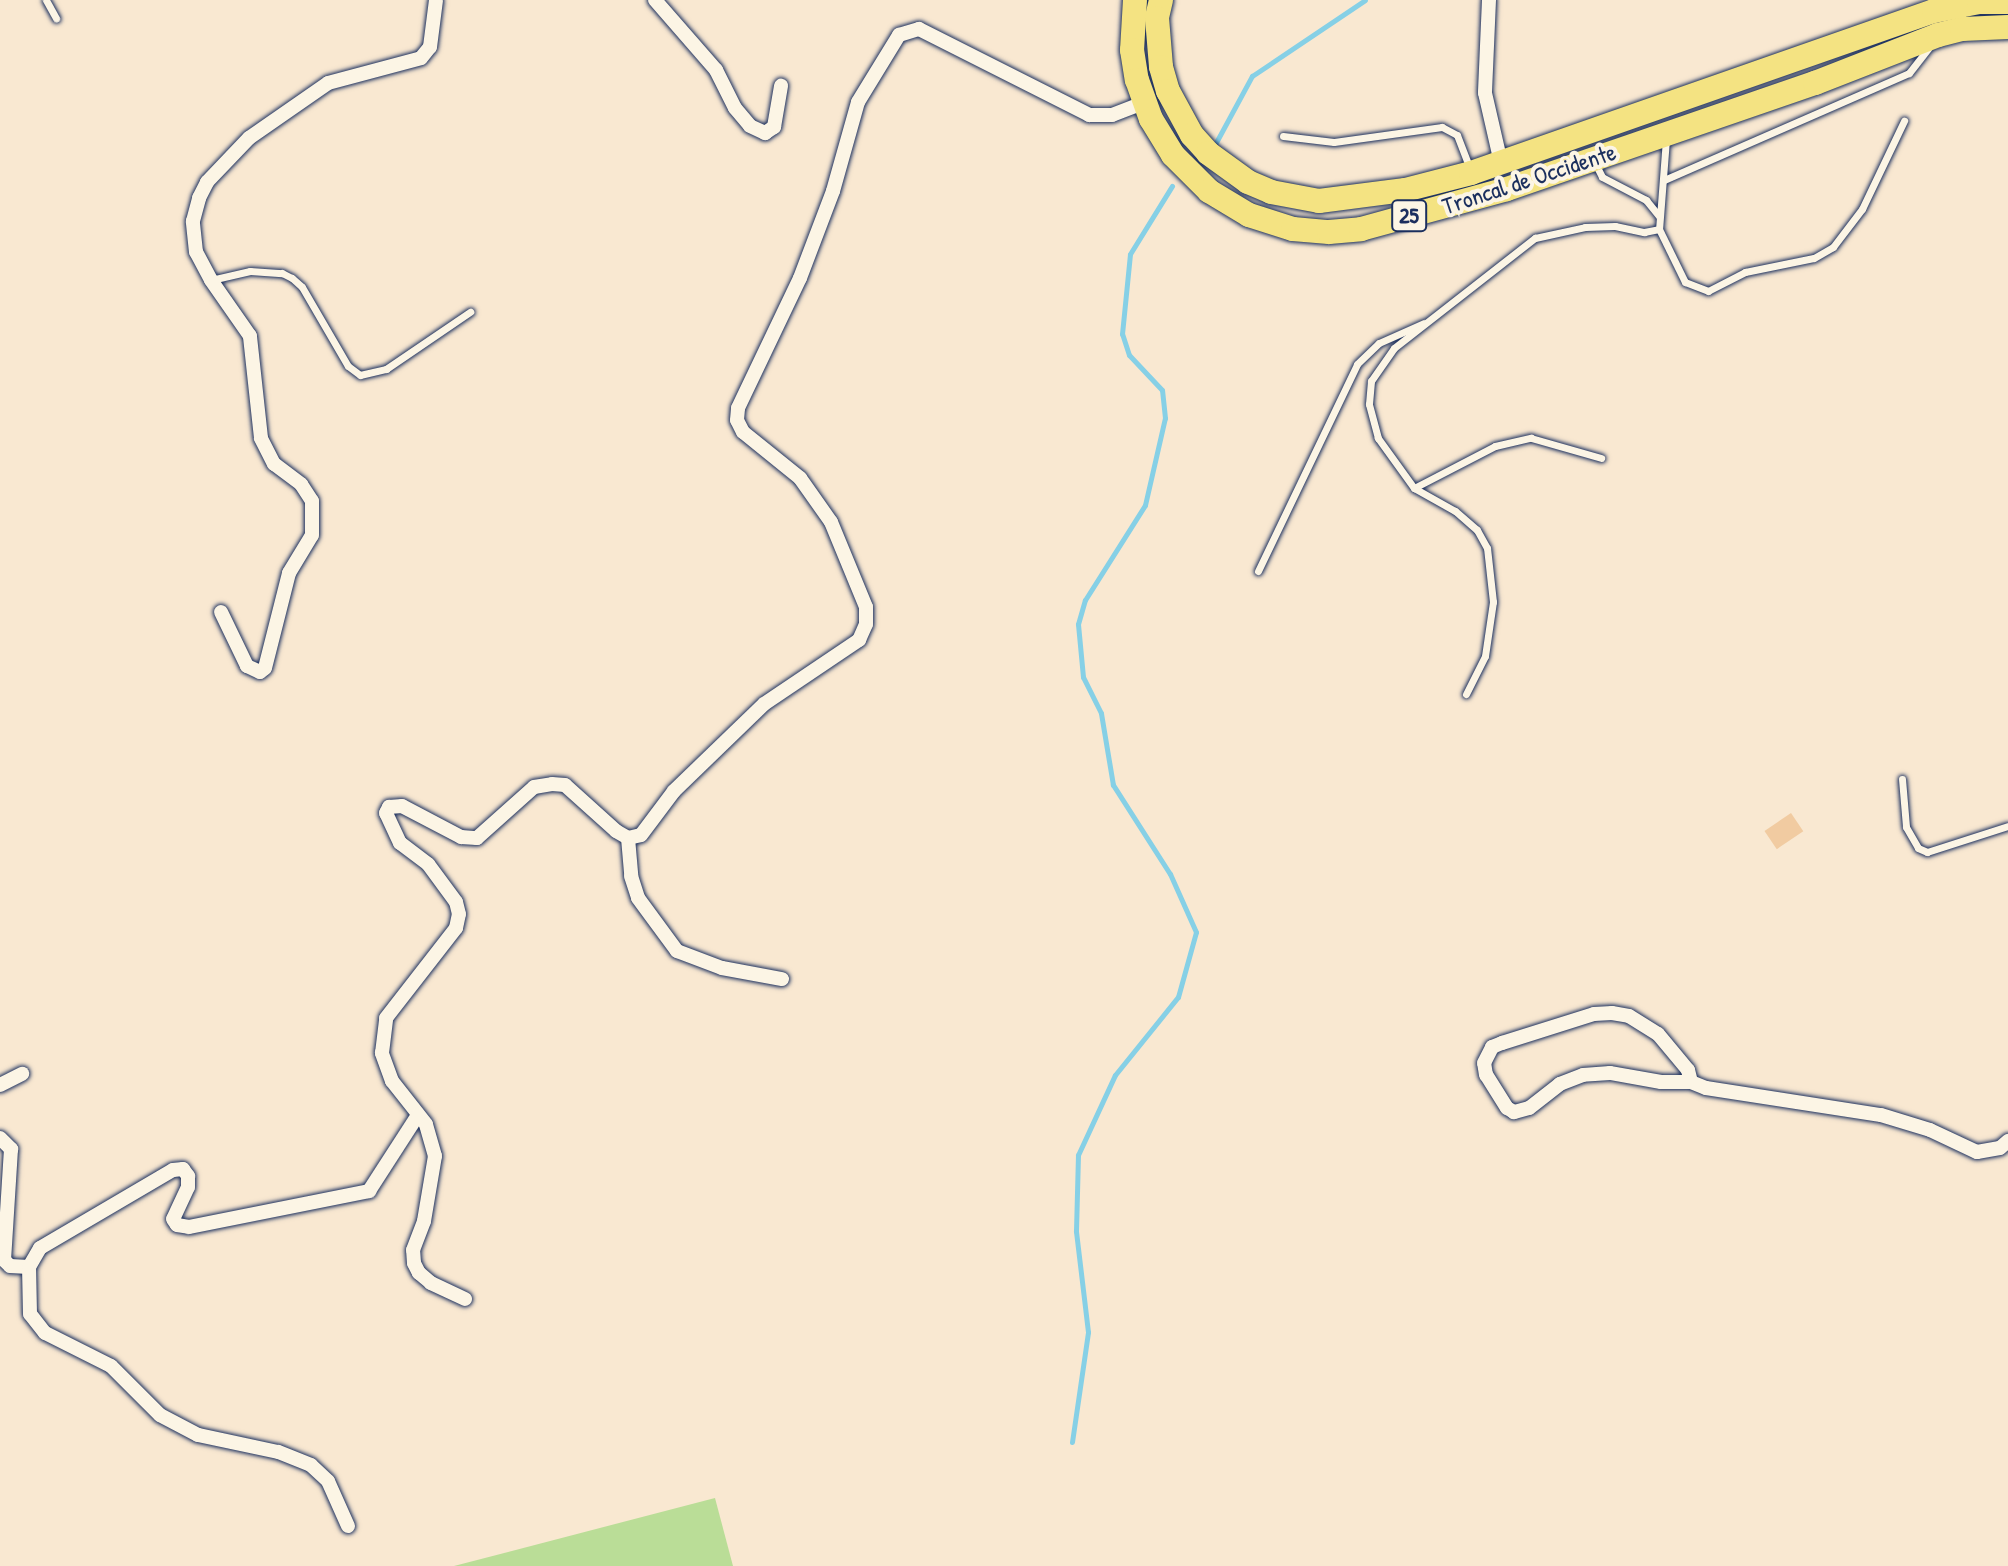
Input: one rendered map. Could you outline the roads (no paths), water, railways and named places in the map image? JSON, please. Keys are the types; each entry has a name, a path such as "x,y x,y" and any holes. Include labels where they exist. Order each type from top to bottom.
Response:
{"highway":[{"name":"Troncal de Occidente","path":"1135,0 1132,50 1144,103 1173,155 1209,191 1258,219 1308,231 1361,229 1507,189 1938,35 1986,26 2008,27"},
{"name":"Troncal de Occidente","path":"1159,9 1157,43 1168,91 1192,135 1208,153 1248,182 1283,195 1319,201 1368,196 1471,173 1934,11 1979,2 2008,2"}],"street":[{"path":"221,612 247,666 260,672 265,668 289,573 312,535 312,501 301,484 274,464 261,438 250,336 211,280 193,238 196,210 207,182 249,138 328,83 421,58 430,47 436,0"},
{"path":"655,0 716,70 735,108 750,126 765,133 774,127 781,86"},
{"path":"1489,0 1485,93 1501,163"},
{"path":"465,1299 431,1283 419,1273 414,1263 413,1250 424,1221 435,1156 431,1135 392,1081 382,1053 386,1018 456,928 459,914 456,902 428,864 400,843 388,822 386,813 389,807 402,806 461,837 477,838 534,787 565,785 616,831 628,838 641,835 674,791 764,704 859,640 866,624 866,607 831,522 800,478 743,432 737,420 738,408 800,278 833,191 858,102 899,35 919,29 1089,115 1112,115 1144,103"},
{"path":"628,838 631,876 638,898 677,951 722,968 782,979"},
{"path":"1691,1082 1688,1070 1658,1034 1629,1016 1612,1013 1594,1014 1502,1043 1492,1047 1484,1063 1486,1075 1507,1108 1514,1112 1529,1108 1560,1084 1583,1075 1610,1073 1661,1082 1691,1082 1724,1092 1881,1115 1930,1130 1977,1152 2000,1148 2008,1141"},
{"path":"0,1085 22,1074"},
{"path":"348,1526 328,1481 311,1465 278,1452 198,1435 160,1415 111,1366 45,1333 30,1314 29,1267 40,1248 173,1170 183,1169 188,1176 188,1187 173,1219 177,1225 189,1227 369,1191 418,1115"},
{"path":"0,1138 11,1149 4,1260 10,1266 29,1267"}],"lane":[{"path":"46,0 56,18"},
{"path":"1664,180 1909,73 1938,35"},
{"path":"1666,134 1659,229 1677,270 1695,289 1708,291 1745,272 1814,258 1846,233 1862,209 1904,121"},
{"path":"1283,136 1334,142 1442,127 1457,135 1471,173"},
{"path":"1593,159 1602,177 1646,200 1660,218"},
{"path":"1466,694 1485,656 1493,602 1487,548 1477,530 1455,511 1414,488 1378,438 1369,404 1371,381 1394,348 1437,318 1535,238 1551,232 1585,227 1615,226 1644,232 1659,229"},
{"path":"211,280 250,271 282,273 292,278 306,294 348,366 360,375 386,369 470,312"},
{"path":"1258,571 1357,364 1379,343 1437,318"},
{"path":"1414,488 1495,446 1531,438 1601,458"},
{"path":"1902,779 1906,827 1918,848 1927,852 2008,826"}],"waterway":[{"path":"1213,148 1252,76 1365,0"},
{"path":"1072,1442 1088,1332 1076,1231 1078,1155 1115,1075 1178,997 1196,932 1170,874 1113,785 1101,713 1083,677 1078,624 1085,600 1145,505 1165,418 1162,390 1129,355 1122,334 1130,254 1172,186"}]}
